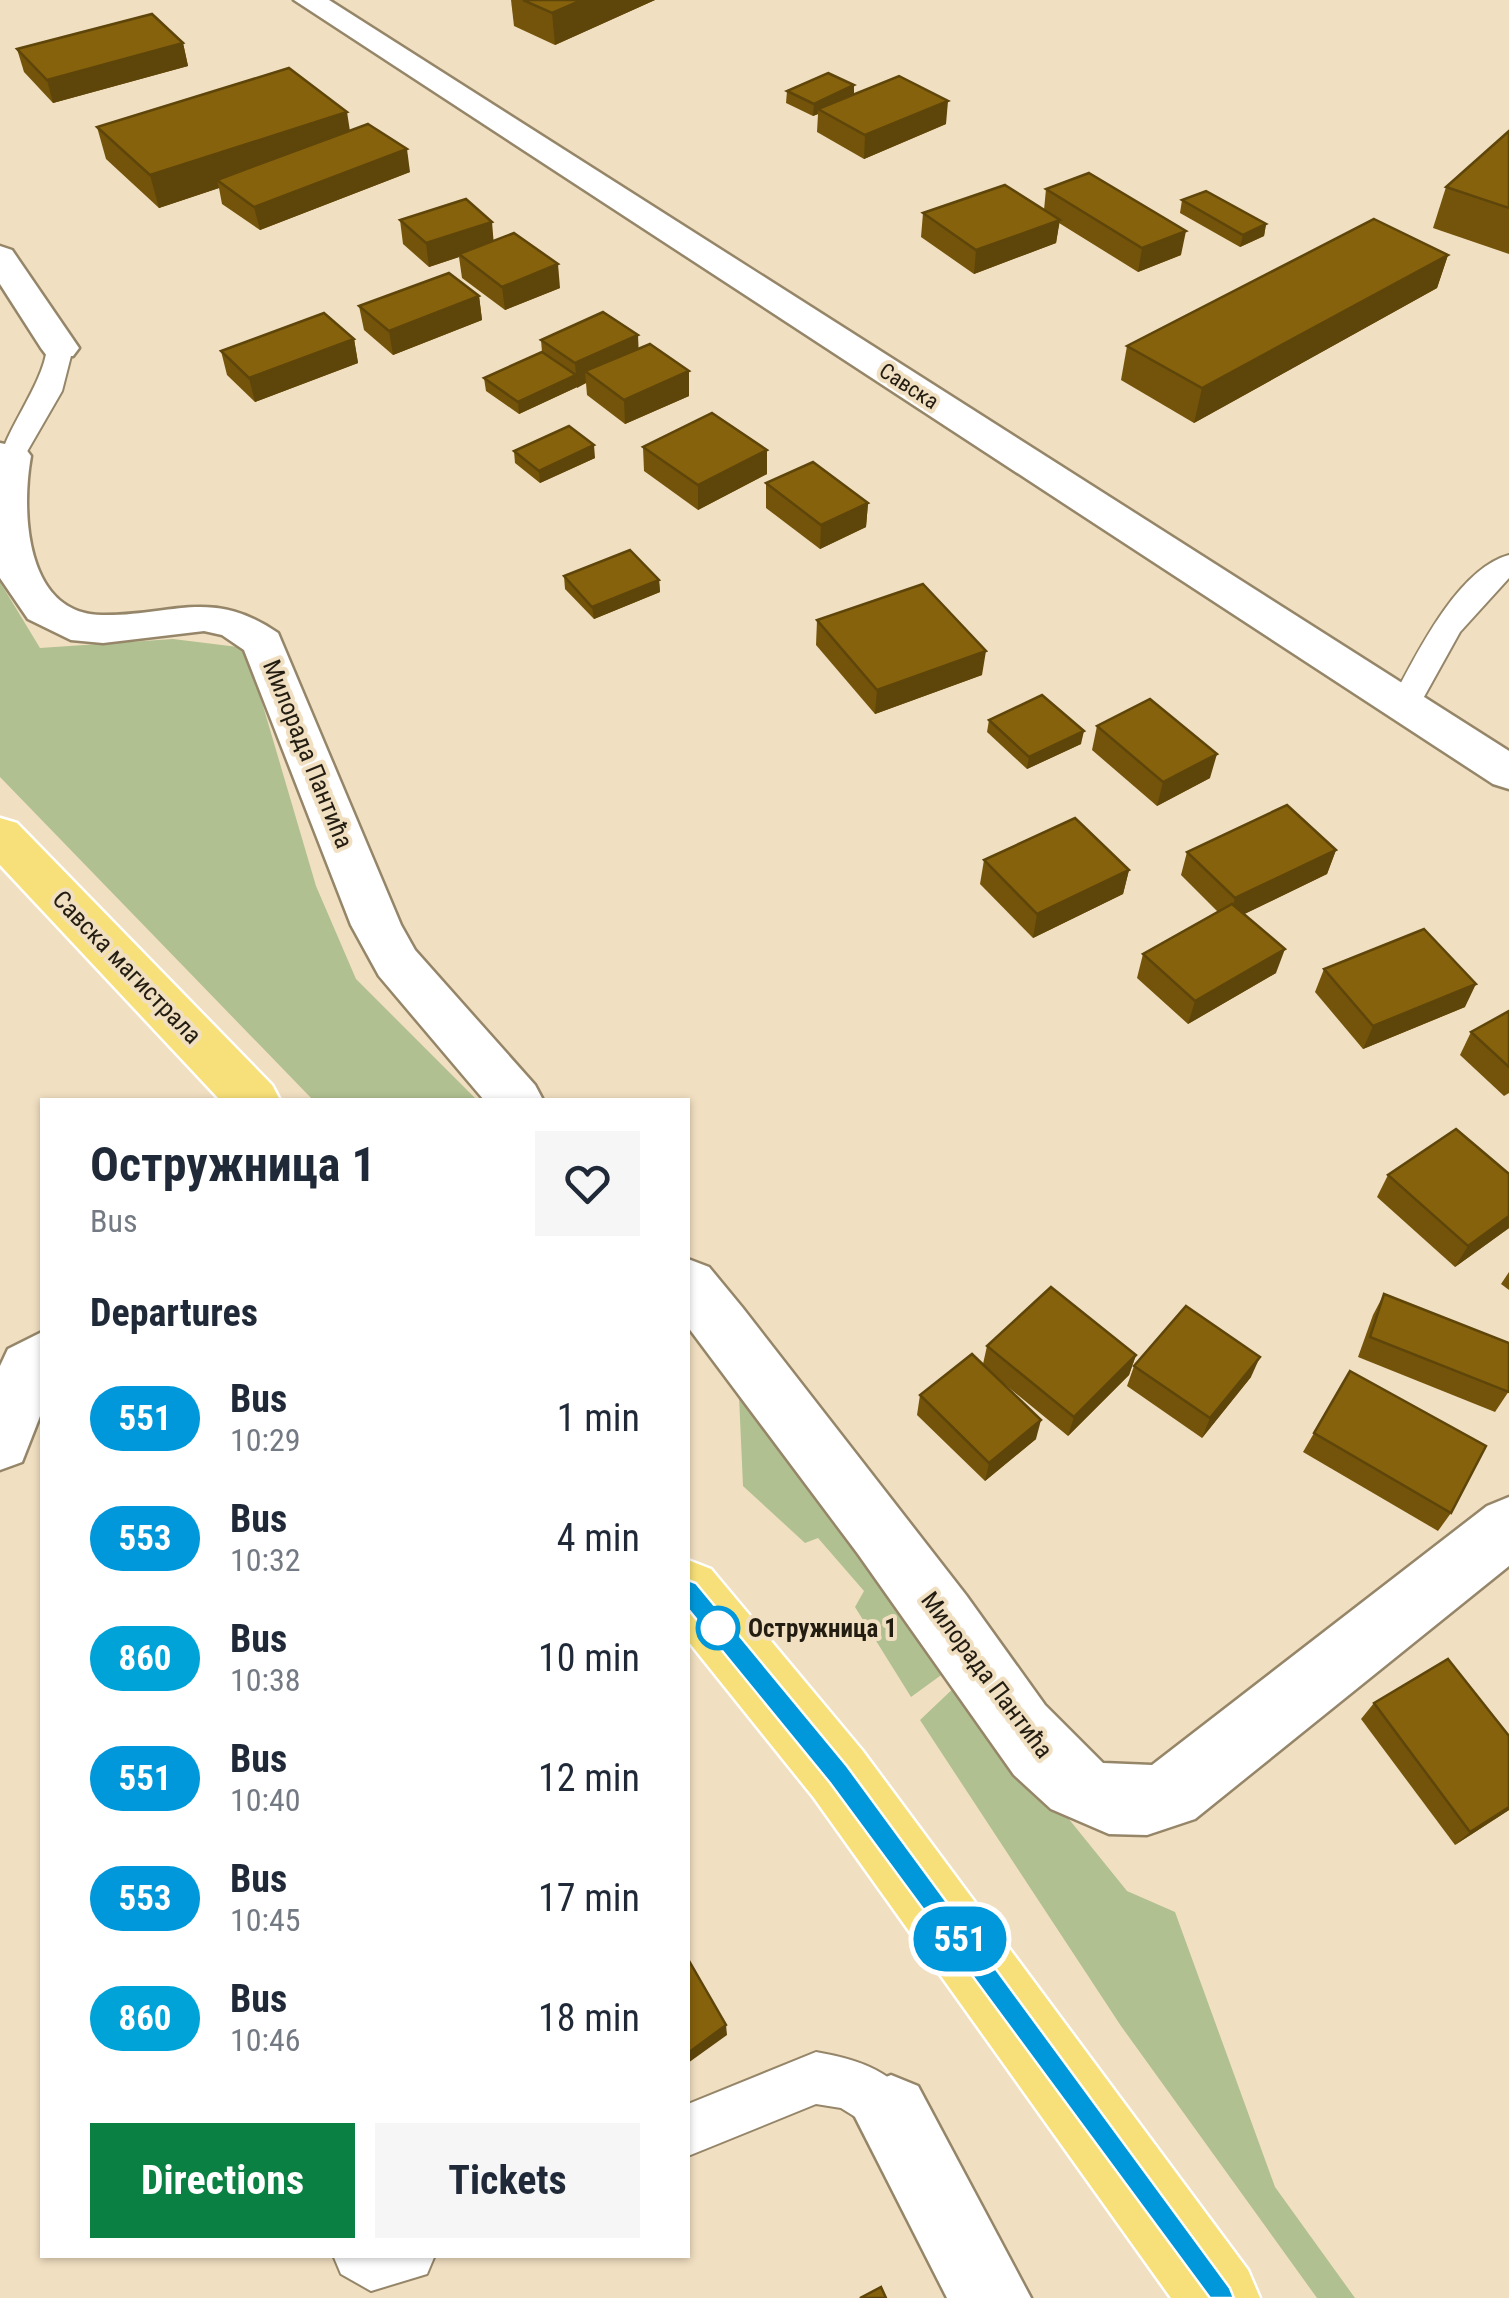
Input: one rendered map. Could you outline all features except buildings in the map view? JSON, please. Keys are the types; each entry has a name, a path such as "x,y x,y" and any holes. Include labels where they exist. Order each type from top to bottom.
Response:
{"main road":[{"name":"Савска магистрала","path":"0,835 251,1098"},
{"path":"690,1593 838,1774 1220,2298"},
{"path":"1134,2180 1178,2298"}],"street":[{"name":"Савска","path":"309,0 1509,773"},
{"path":"0,257 60,348"},
{"name":"Милорада Пантића","path":"5,456 9,544 26,588 59,624 110,629 225,618 263,643 376,925 397,963 514,1098"},
{"name":"Милорада Пантића","path":"690,1287 872,1521 1036,1745 1077,1786 1110,1797 1140,1804 1170,1794 1509,1527"},
{"path":"0,1442 29,1368 40,1360"},
{"path":"891,2113 991,2298"}],"lane":[{"path":"5,456 60,374 60,348"},
{"path":"1404,706 1443,632 1480,584 1509,564"},
{"path":"690,2129 816,2078 852,2084 891,2113"},
{"path":"364,2258 371,2264 396,2258"}],"green space":[{"path":"0,582 40,648 173,639 246,648 316,886 356,979 475,1098 311,1098 0,777"},
{"path":"739,1396 955,1665 911,1697 855,1607 864,1591 818,1538 805,1543 743,1486"},
{"path":"959,1683 1127,1891 1175,1912 1275,2187 1355,2298 1317,2298 1121,2026 920,1720"}],"bus line":[{"name":"551","path":"690,1593 838,1774 1220,2298"}],"place":[{"name":"Остружница 1","path":"718,1628"}]}
